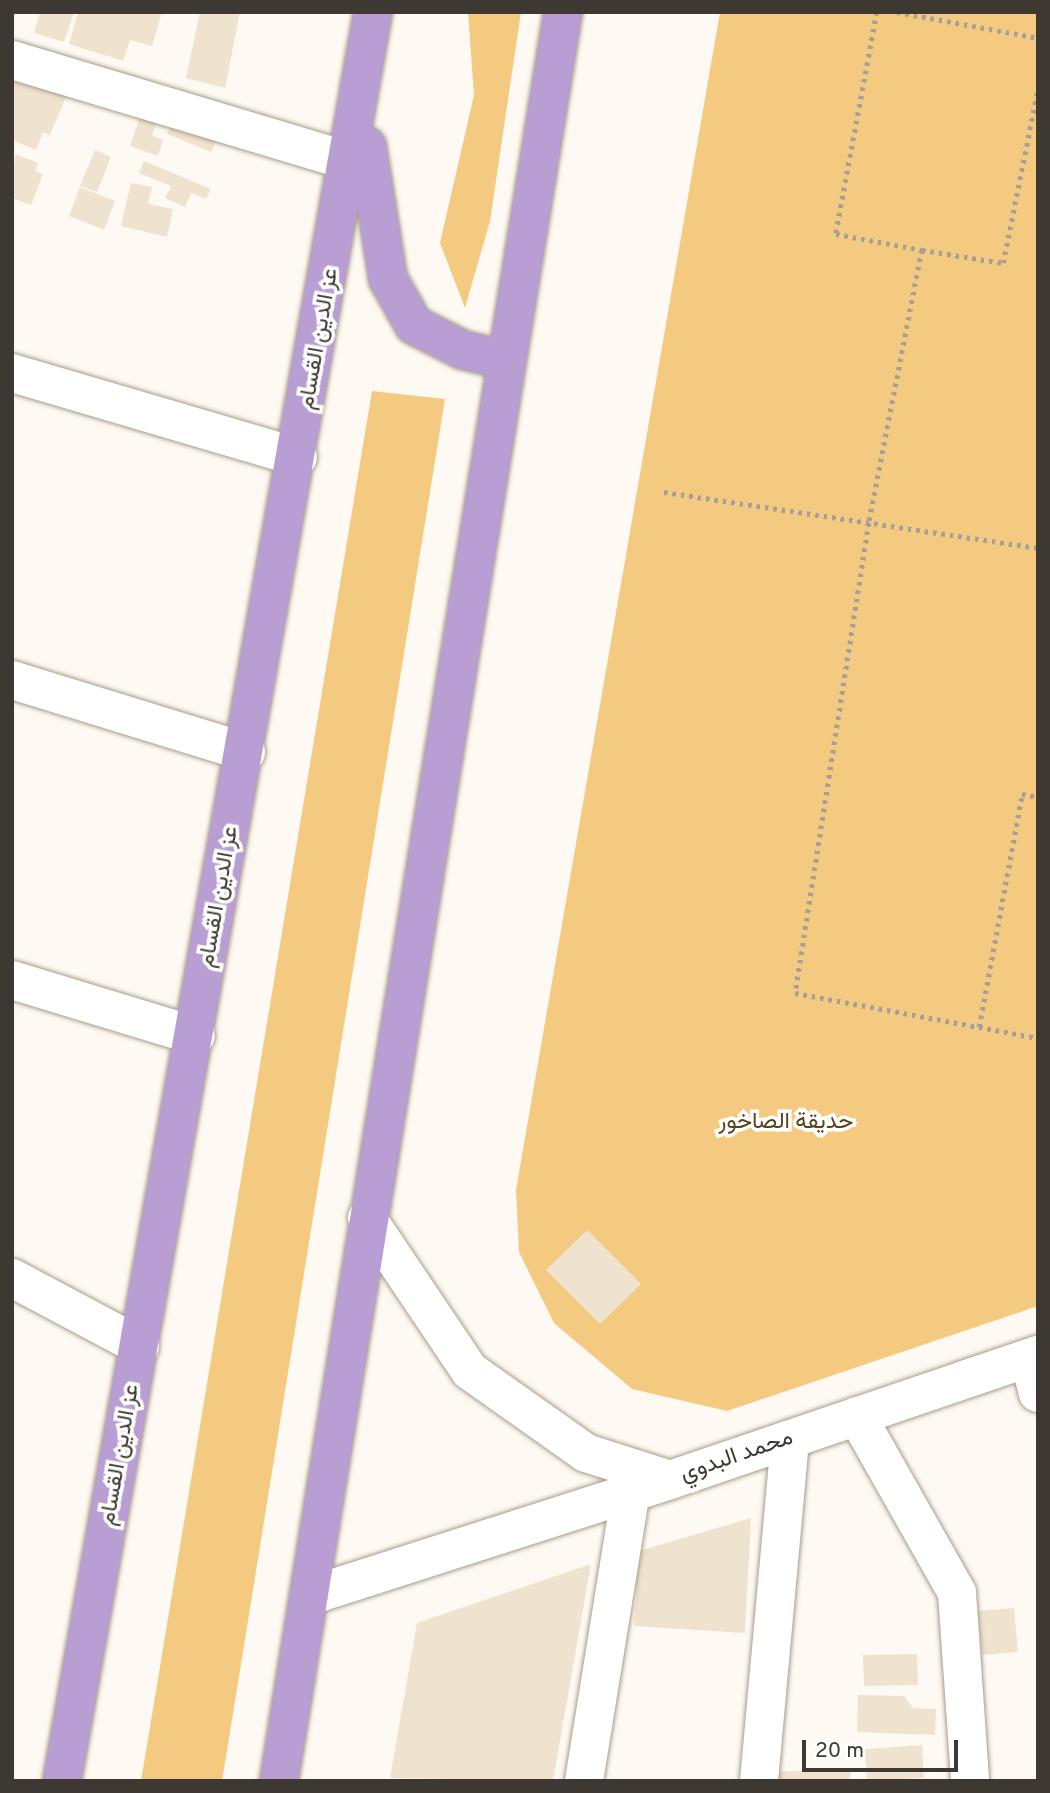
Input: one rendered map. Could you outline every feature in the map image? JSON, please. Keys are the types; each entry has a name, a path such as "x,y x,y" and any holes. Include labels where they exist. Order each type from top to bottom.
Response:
{"highway":[{"name":"عز الدين القسام","path":"62,1781 352,162 373,12"},
{"path":"279,1781 367,1217 563,12"},
{"path":"362,102 375,223 395,291 414,325 463,350 505,360"}],"street":[{"path":"12,60 352,162"},
{"path":"12,373 298,457"},
{"path":"12,680 246,752"},
{"path":"12,980 196,1036"},
{"name":"محمد البدوي","path":"367,1217 470,1371 586,1453 670,1480 856,1416 1035,1368"},
{"path":"12,1278 140,1346"},
{"path":"856,1416 957,1593 970,1781"},
{"path":"759,1781 790,1439"},
{"path":"309,1596 670,1480"},
{"path":"584,1781 631,1492"}],"path":[{"path":"877,12 836,233 1003,263 1038,88"},
{"path":"897,12 1038,38"},
{"path":"922,250 869,523 795,993 1038,1038"},
{"path":"664,492 1038,548"},
{"path":"979,1027 1022,794 1038,797"}],"green space":[{"path":"468,12 521,12 490,221 465,308 440,243 474,95"},
{"name":"حديقة الصاخور","path":"720,12 1038,12 1038,1306 727,1411 632,1389 554,1323 519,1252 516,1190"},
{"path":"372,391 445,399 222,1781 141,1781"}],"building":[{"path":"40,12 74,12 64,42 34,33"},
{"path":"78,12 162,12 152,46 130,40 123,61 69,44"},
{"path":"200,12 240,12 225,88 186,78"},
{"path":"12,66 69,90 50,135 43,132 36,150 12,140"},
{"path":"143,108 160,114 152,135 163,140 158,156 130,146"},
{"path":"172,122 217,140 211,152 167,134"},
{"path":"95,150 111,157 97,192 80,186"},
{"path":"15,154 38,163 35,171 43,174 31,205 12,198"},
{"path":"144,161 211,189 206,199 191,193 185,207 165,198 171,186 139,173"},
{"path":"131,183 152,187 148,204 173,209 167,237 121,226"},
{"path":"80,187 115,201 104,230 69,216"},
{"path":"587,1230 641,1284 600,1324 546,1270"},
{"path":"751,1518 745,1633 634,1626 639,1551"},
{"path":"591,1564 553,1781 390,1778 417,1623"},
{"path":"1014,1608 1018,1652 982,1655 978,1611"},
{"path":"917,1654 918,1685 864,1686 863,1655"},
{"path":"858,1695 904,1696 913,1708 936,1709 935,1735 857,1732"},
{"path":"922,1745 924,1778 867,1781 865,1749"},
{"path":"850,1769 851,1781 766,1781 766,1772"}]}
